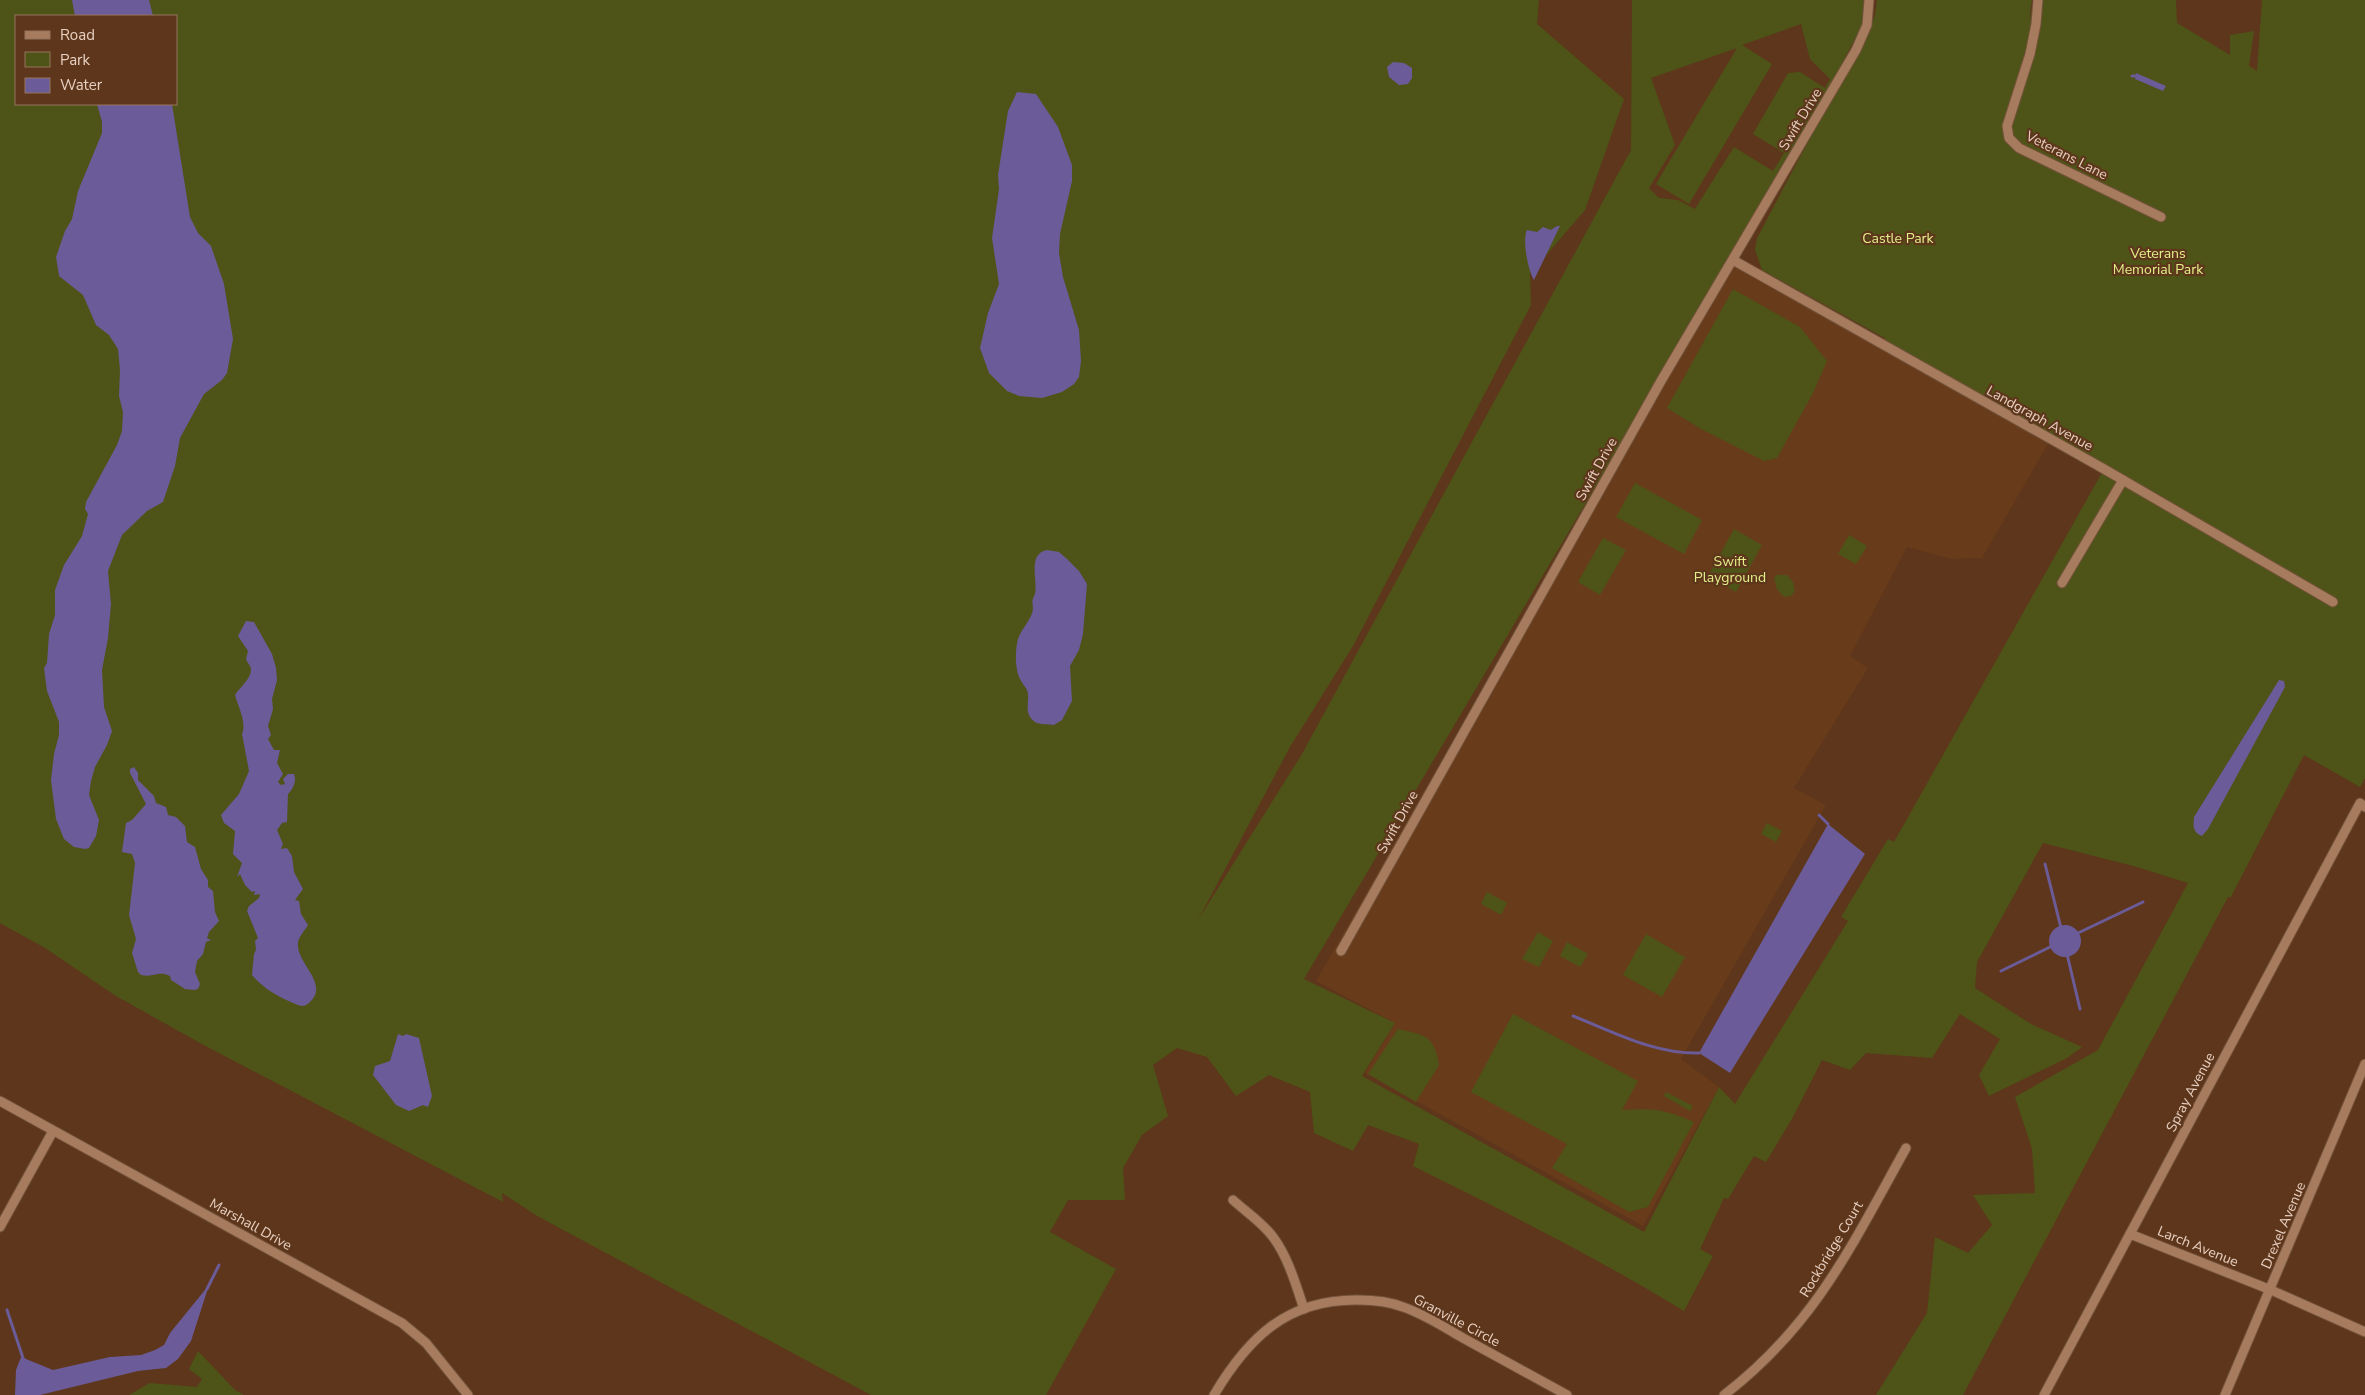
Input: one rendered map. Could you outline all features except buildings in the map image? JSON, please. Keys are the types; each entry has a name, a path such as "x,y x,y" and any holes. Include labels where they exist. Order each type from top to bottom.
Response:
{"street":[{"name":"Swift Drive","path":"1341,951 1656,390 1856,50 1867,24 1869,0"},
{"name":"Veterans Lane","path":"2038,0 2036,24 2028,62 2007,126 2009,138 2025,151 2161,217"},
{"name":"Landgraph Avenue","path":"1733,260 2123,480 2333,602"},
{"path":"2062,583 2123,480"},
{"name":"Spray Avenue","path":"2044,1395 2362,805"},
{"name":"Drexel Avenue","path":"2225,1395 2365,1064"},
{"name":"Marshall Drive","path":"0,1101 402,1323 426,1343 468,1395"},
{"path":"0,1227 53,1131"},
{"name":"Rockbridge Court","path":"1724,1395 1777,1350 1814,1305 1834,1276 1906,1148"},
{"path":"1233,1200 1259,1222 1274,1238 1282,1252 1304,1309"},
{"name":"Larch Avenue","path":"2130,1234 2271,1290 2365,1332"},
{"name":"Granville Circle","path":"1214,1395 1231,1367 1252,1342 1278,1322 1304,1309 1328,1301 1346,1300 1385,1302 1402,1306 1567,1395"}],"shaded area":[{"path":"1733,260 2051,439 1982,558 1952,559 1907,547 1850,656 1868,668 1794,788 1826,805 1681,1059 1719,1087 1643,1226 1365,1073 1395,1023 1316,981 1424,791 1454,749"}],"green space":[{"path":"0,0 1539,0 1537,24 1624,99 1585,210 1530,274 1531,305 1353,646 1290,747 1198,920 1302,754 1631,150 1632,0 1872,0 1872,6 1813,119 1304,979 1395,1023 1362,1076 1644,1232 1719,1087 1735,1104 1848,921 1841,917 1888,839 1894,842 2104,469 1882,345 1885,338 1762,270 1755,250 1757,238 1875,16 1877,0 2032,0 2029,20 2035,0 2176,0 2177,23 2230,55 2230,35 2254,31 2249,66 2257,71 2262,0 2365,0 2365,778 2360,787 2304,755 2231,897 2228,897 1963,1395 1876,1395 1927,1313 1935,1237 1968,1253 1992,1225 1973,1195 2035,1193 2032,1149 2015,1097 2098,1050 2188,883 2137,867 2043,843 1977,962 1975,988 2031,1024 2082,1047 2067,1058 1989,1096 1979,1075 2000,1039 1960,1014 1932,1058 1866,1053 1850,1070 1822,1060 1793,1117 1766,1162 1754,1156 1728,1199 1724,1198 1700,1249 1713,1256 1684,1311 1584,1254 1413,1166 1419,1144 1368,1125 1353,1151 1314,1133 1310,1092 1269,1075 1236,1096 1207,1057 1177,1048 1153,1065 1168,1116 1142,1135 1123,1168 1125,1200 1068,1200 1050,1232 1116,1269 1046,1395 871,1395 539,1217 502,1193 503,1202 200,1043 116,996 45,948 0,923","holes":["1801,24 1810,59 1830,79 1825,88 1800,72 1788,73 1753,134 1784,153 1773,171 1734,147 1695,209 1678,200 1659,198 1649,188 1675,145 1651,78 1737,48 1656,184 1689,204 1772,64 1742,45"]},
{"path":"1733,289 1800,327 1827,361 1813,393 1777,458 1764,461 1701,429 1667,408"},
{"path":"1635,483 1702,520 1684,554 1616,517"},
{"name":"Swift Playground","path":"1734,529 1762,545 1736,592 1708,576"},
{"path":"1849,535 1867,546 1856,564 1838,554"},
{"path":"1603,538 1626,550 1600,595 1578,582"},
{"path":"1776,575 1787,575 1793,582 1795,591 1791,596 1784,597 1777,589 1774,578"},
{"path":"1767,823 1782,831 1776,842 1761,834"},
{"path":"1487,892 1507,903 1501,915 1481,904"},
{"path":"1538,932 1553,941 1539,967 1522,959"},
{"path":"1646,934 1685,957 1662,997 1623,975"},
{"path":"1567,942 1588,954 1580,967 1560,956"},
{"path":"1513,1014 1638,1081 1622,1110 1659,1110 1694,1122 1648,1207 1629,1212 1552,1168 1567,1144 1471,1092"},
{"path":"1398,1029 1427,1038 1437,1055 1439,1065 1416,1102 1368,1074"},
{"path":"1666,1092 1693,1106 1690,1111 1664,1096"},
{"path":"198,1351 235,1390 244,1395 129,1395 150,1383 197,1387 202,1379 189,1369"}],"water":[{"path":"72,0 149,0 153,15 75,15"},
{"path":"1393,62 1404,63 1412,68 1412,78 1408,84 1399,85 1389,77 1387,67"},
{"path":"2136,73 2166,86 2163,91 2135,79"},
{"path":"1017,92 1036,94 1058,127 1072,165 1072,181 1060,234 1059,253 1063,277 1079,330 1081,361 1079,377 1074,384 1062,392 1042,398 1019,396 1007,391 989,373 980,348 988,313 999,284 992,238 999,189 998,175 1008,111"},
{"path":"97,105 172,105 190,217 198,233 211,246 224,284 233,339 227,373 222,380 204,394 180,438 175,466 163,502 147,511 122,535 108,571 111,604 108,638 102,670 104,707 112,731 95,767 91,781 89,795 99,820 96,836 89,848 85,849 74,847 64,839 56,819 51,780 54,754 59,735 59,722 47,691 44,668 47,663 49,634 55,615 55,590 64,565 82,536 88,514 85,509 86,502 117,445 122,431 123,412 119,396 120,370 118,349 109,335 96,325 83,295 59,276 56,257 65,231 72,219 78,191 102,133 102,122"},
{"path":"1560,226 1534,280 1526,255 1525,240 1527,230 1537,232 1543,227 1551,230"},
{"path":"1047,550 1059,552 1079,571 1087,584 1083,634 1079,650 1070,666 1072,701 1062,720 1054,725 1037,723 1029,715 1028,694 1019,677 1016,658 1018,639 1029,620 1033,608 1032,601 1036,588 1035,562 1041,552"},
{"path":"246,621 254,622 272,654 276,668 277,680 272,699 273,709 268,726 271,735 268,739 274,750 280,750 277,763 283,774 278,782 281,785 285,784 283,779 288,774 294,774 295,777 294,785 288,794 287,822 282,823 277,830 283,844 281,849 287,848 292,856 294,872 303,889 295,900 299,901 301,914 308,925 300,938 298,946 299,953 315,981 316,988 315,995 304,1006 276,995 252,975 256,950 255,941 258,938 247,911 249,906 259,898 260,894 254,895 255,891 252,892 245,885 240,874 237,877 242,863 233,854 235,831 224,823 221,815 239,794 249,771 242,734 243,720 235,695 249,678 251,670 246,659 248,651 238,636"},
{"path":"2279,680 2284,681 2285,687 2208,829 2202,836 2194,829 2194,817"},
{"path":"134,767 138,773 138,780 154,796 156,803 166,807 168,815 176,817 185,826 187,842 195,847 201,869 208,880 208,887 213,891 215,912 219,921 209,932 207,938 211,940 206,942 203,954 197,961 195,972 200,984 198,989 185,989 171,980 170,976 166,974 141,975 138,972 132,953 136,939 129,915 135,863 132,854 122,852 126,823 132,820 146,804 130,773 130,769"},
{"path":"1828,824 1865,854 1730,1073 1699,1053"},
{"path":"2065,925 2076,930 2081,941 2076,952 2065,957 2054,952 2049,941 2054,930"},
{"path":"398,1034 419,1038 432,1096 428,1107 423,1105 409,1111 396,1105 373,1075 375,1066 390,1061"},
{"path":"209,1285 191,1341 178,1359 166,1368 138,1371 40,1395 15,1395 16,1370 21,1357 53,1370 110,1357 141,1355 155,1350 164,1345 170,1333"}],"waterway":[{"path":"1819,815 1828,824"},
{"path":"2045,864 2061,928"},
{"path":"2076,934 2143,902"},
{"path":"2001,971 2052,946"},
{"path":"2067,954 2080,1009"},
{"path":"1573,1016 1650,1046 1666,1050 1699,1053"},
{"path":"207,1289 219,1265"},
{"path":"7,1310 24,1361"}],"park label":[{"name":"Castle Park","path":"1898,238"},
{"name":"Veterans Memorial Park","path":"2158,262"}]}
